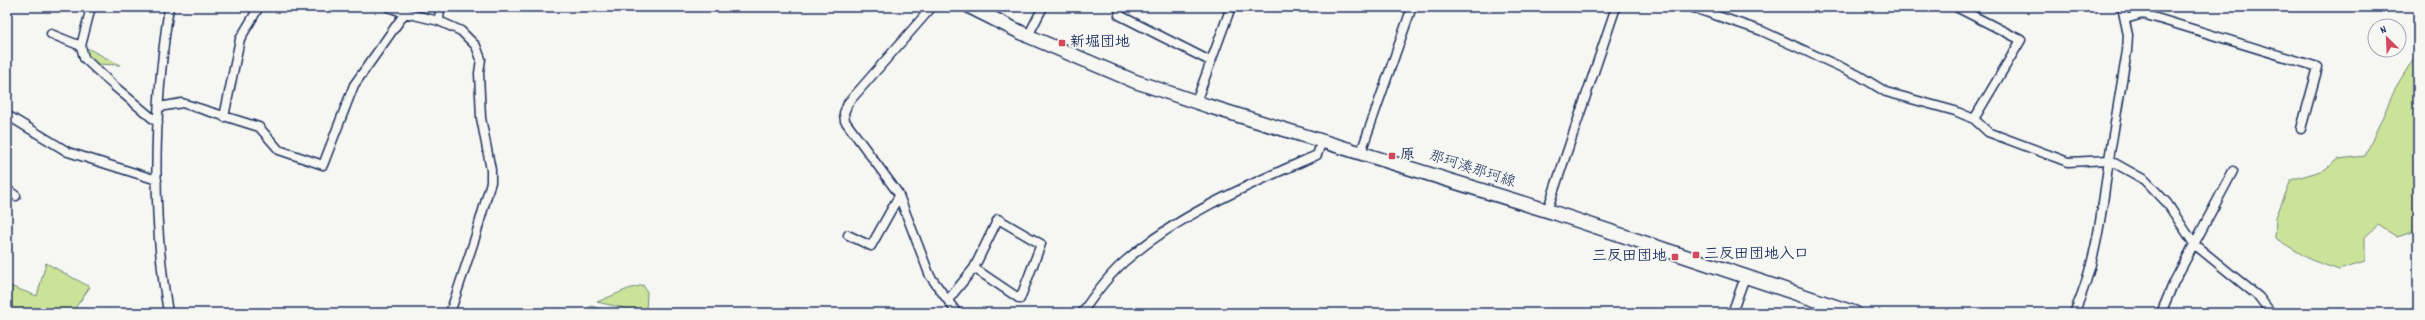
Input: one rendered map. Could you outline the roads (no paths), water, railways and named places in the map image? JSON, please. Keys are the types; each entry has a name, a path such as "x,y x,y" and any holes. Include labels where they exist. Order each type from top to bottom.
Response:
{"main road":[{"name":"那珂湊那珂線","path":"970,7 1028,36 1134,81 1196,102 1547,211 1855,313"}],"street":[{"path":"91,7 81,46 84,58 114,86 158,123"},
{"path":"168,313 158,252 157,180 159,107 169,7"},
{"path":"224,117 240,39 259,7"},
{"path":"388,7 405,13 439,21 469,38 476,46 481,59 479,73 481,118 491,170 491,182 475,238 450,313"},
{"path":"439,21 440,7"},
{"path":"932,7 848,103 844,113 845,121 899,196 930,276 957,313"},
{"path":"1028,36 1043,7"},
{"path":"1122,7 1119,15 1210,61"},
{"path":"1196,102 1231,7"},
{"path":"1361,152 1412,7"},
{"path":"1547,211 1616,7"},
{"path":"1691,7 1762,31 1858,75 1886,92 1942,107 1974,119 1988,132 2068,162 2109,160 2146,180 2167,203 2194,244 2259,297 2271,313"},
{"path":"1956,7 2021,40 1974,119"},
{"path":"2074,313 2084,292 2095,250 2127,51 2125,19 2122,7"},
{"path":"159,107 182,104 259,127 279,150 323,165 354,85 405,13"},
{"path":"2125,19 2143,14 2318,67 2301,129"},
{"path":"51,34 81,46"},
{"path":"7,115 68,152 157,180"},
{"path":"1082,313 1111,275 1151,242 1218,201 1317,155 1322,141"},
{"path":"2161,313 2194,244 2233,171"},
{"path":"7,189 16,196"},
{"path":"848,235 871,246 899,196"},
{"path":"948,300 974,268 998,219 1040,244 1020,299 974,268"},
{"path":"1732,313 1745,277"}],"place":[{"name":"新堀団地","path":"1062,43"},
{"name":"原","path":"1392,156"},
{"name":"三反田団地入口","path":"1696,255"},
{"name":"三反田団地","path":"1675,257"}]}
